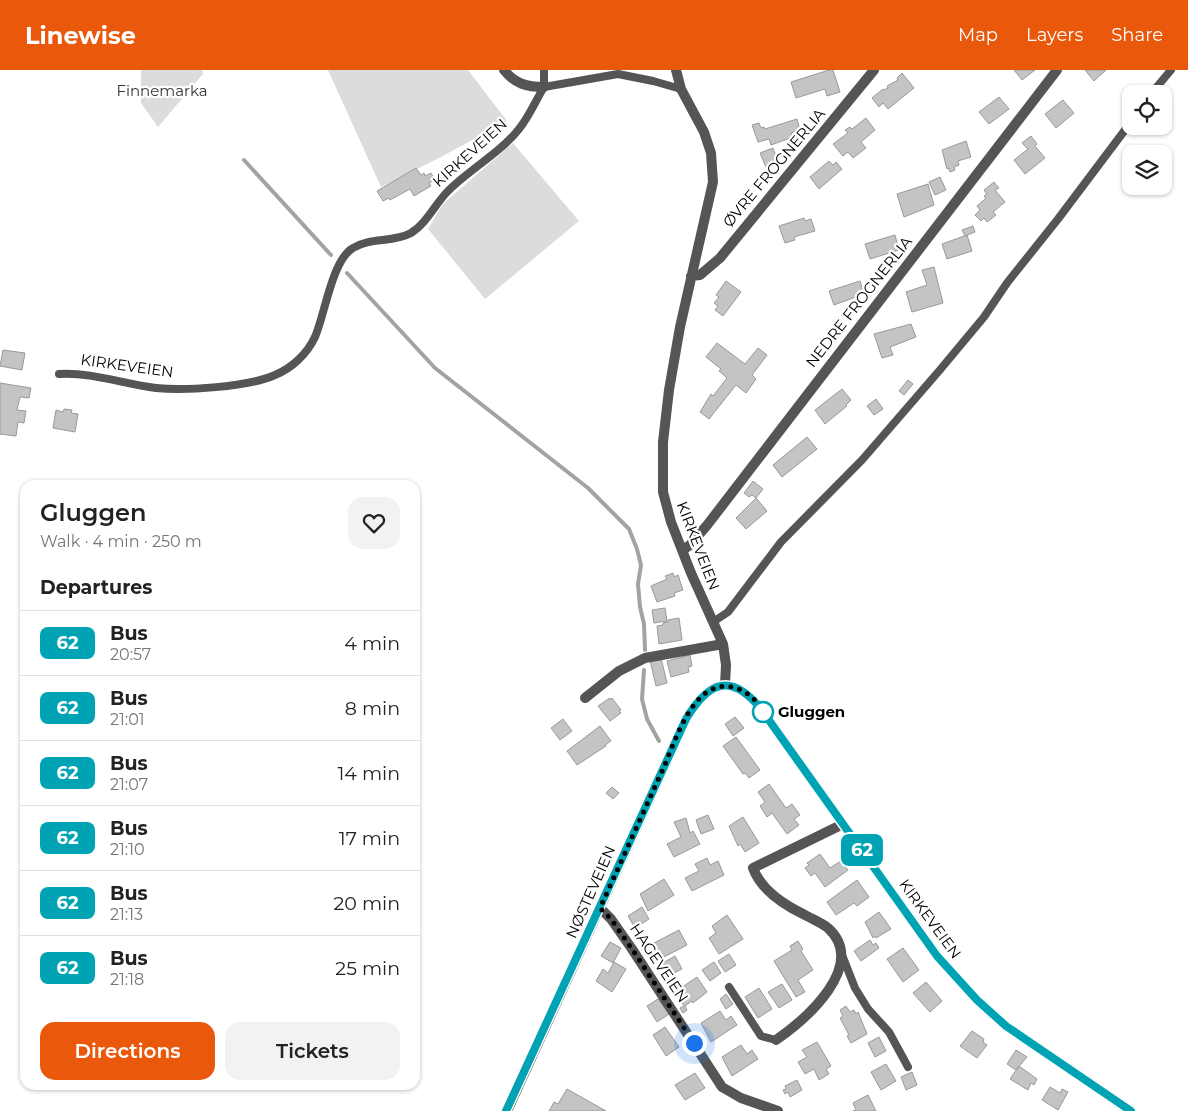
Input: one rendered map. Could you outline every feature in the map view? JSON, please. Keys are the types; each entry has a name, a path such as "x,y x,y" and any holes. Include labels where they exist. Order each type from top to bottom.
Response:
{"main road":[{"name":"NØSTEVEIEN","path":"506,1111 686,719 699,699 710,690 725,685"},
{"name":"KIRKEVEIEN","path":"725,685 743,690 755,702 937,956 977,1000 1021,1038 1131,1111"}],"street":[{"path":"504,70 518,83 533,87 544,87"},
{"name":"KIRKEVEIEN","path":"676,70 681,90 704,132 713,167 711,196 691,276 669,390 662,469 663,492 666,508 691,573 723,644 726,665 725,685"},
{"name":"ØVRE FROGNERLIA","path":"691,276 700,275 720,258 874,70"},
{"name":"NEDRE FROGNERLIA","path":"683,550 690,545 708,524 1057,70"},
{"path":"585,698 619,671 645,658 723,644"},
{"path":"776,1040 796,1026 822,1000 835,979 842,955 839,944 829,929 771,894 759,880 753,868 843,824"},
{"name":"HAGEVEIEN","path":"600,908 611,919 632,949 722,1087 741,1098 778,1111"}],"lane":[{"path":"544,70 544,87 618,74 653,81 681,90"},
{"path":"1159,85 1171,70"},
{"name":"KIRKEVEIEN","path":"59,374 81,374 145,386 174,389 212,387 257,380 274,376 292,366 314,340 337,267 344,255 352,248 364,243 398,238 416,229 448,190 520,128 544,87"},
{"path":"714,622 728,612 781,542 862,460 984,317 1007,282 1058,219 1122,134"},
{"path":"842,955 855,988 868,1009 889,1032 908,1067"},
{"path":"729,987 761,1036 776,1040"}],"green space":[{"name":"Finnemarka","path":"141,70 202,70 203,74 158,127 141,103"},
{"path":"328,70 468,70 507,121 381,187"},
{"path":"513,143 579,221 485,299 428,229 443,204"}],"building":[{"path":"833,70 840,92 827,96 825,89 796,98 791,82"},
{"path":"1014,70 1035,70 1022,80"},
{"path":"1085,70 1106,70 1094,81"},
{"path":"902,73 914,88 888,109 883,103 879,107 872,98 898,80 897,78"},
{"path":"999,97 1009,109 989,124 979,112"},
{"path":"1063,100 1074,113 1056,128 1045,114"},
{"path":"866,118 875,130 861,142 866,148 853,158 848,152 843,156 833,144 848,133 845,130 850,127 852,129"},
{"path":"797,119 800,130 791,133 793,137 771,145 769,139 758,142 752,125 759,123 761,128 764,127 765,129"},
{"path":"1031,136 1037,144 1035,146 1045,158 1025,174 1014,160 1028,149 1022,143"},
{"path":"966,141 971,157 958,161 959,165 950,172 949,168 947,169 942,150"},
{"path":"773,148 778,163 766,167 760,153"},
{"path":"829,161 833,165 836,162 842,169 819,189 810,177"},
{"path":"416,168 421,175 424,173 425,176 431,173 435,180 429,183 431,186 414,196 410,189 390,200 389,198 383,201 377,191"},
{"path":"940,177 946,190 935,195 929,182"},
{"path":"994,182 999,188 995,190 1005,202 993,212 996,215 987,222 984,218 981,221 975,215 980,210 977,206 986,198 984,196 987,194 984,190"},
{"path":"928,184 934,205 904,217 897,194"},
{"path":"804,218 805,221 811,219 815,231 794,237 795,240 785,243 779,226"},
{"path":"973,226 975,232 965,236 962,230"},
{"path":"895,235 899,250 870,259 865,244"},
{"path":"967,235 972,251 947,259 942,244"},
{"path":"934,267 943,303 912,312 906,292 927,285 922,270"},
{"path":"726,281 741,292 723,316 715,310 718,306 714,303 719,297 716,295"},
{"path":"860,281 864,294 834,305 829,291"},
{"path":"911,324 916,337 890,347 893,355 882,358 874,334"},
{"path":"717,343 745,364 758,348 767,355 752,375 756,379 746,393 736,385 709,419 700,412 711,394 713,396 727,378 719,371 721,369 706,357"},
{"path":"3,350 25,353 22,370 0,366"},
{"path":"908,380 913,384 904,395 899,391"},
{"path":"0,383 31,388 29,398 20,397 17,410 26,411 24,423 18,422 16,436 0,434"},
{"path":"842,389 851,400 847,406 825,424 815,410"},
{"path":"876,399 883,409 874,415 867,406"},
{"path":"64,409 72,410 71,413 78,414 75,432 53,428 56,410 63,412"},
{"path":"807,437 817,449 782,477 773,465"},
{"path":"753,481 763,489 756,498 752,495 749,497 744,493"},
{"path":"756,498 767,511 746,529 736,518"},
{"path":"673,573 674,577 678,575 683,590 674,593 675,596 657,602 651,586 667,579 665,576"},
{"path":"665,608 667,621 654,623 652,610"},
{"path":"679,618 682,640 659,644 657,626 663,625 668,620"},
{"path":"690,655 692,666 688,667 689,672 671,677 667,661"},
{"path":"661,658 667,683 656,686 650,660"},
{"path":"610,698 621,710 619,711 621,713 610,721 598,706"},
{"path":"735,717 744,728 733,736 725,724"},
{"path":"563,719 572,731 560,740 551,728"},
{"path":"600,726 611,741 577,765 567,751"},
{"path":"736,737 760,770 749,778 745,773 743,774 723,746"},
{"path":"769,784 786,808 792,804 800,815 794,819 799,825 787,834 772,813 767,817 760,806 765,802 758,792"},
{"path":"612,787 619,793 613,799 606,793"},
{"path":"708,815 714,829 701,834 696,820"},
{"path":"743,817 759,843 745,852 740,844 738,846 729,826"},
{"path":"686,818 690,833 693,831 700,844 674,857 667,844 681,837 674,822"},
{"path":"820,854 830,868 841,861 848,870 825,887 815,873 811,876 805,868 809,865 807,863"},
{"path":"707,858 710,865 718,861 724,875 692,891 685,878 699,871 695,864"},
{"path":"664,879 674,895 648,911 640,894"},
{"path":"857,880 869,897 857,906 854,903 836,915 827,902"},
{"path":"642,907 649,919 635,928 628,916"},
{"path":"879,912 891,929 873,938 865,922"},
{"path":"727,915 743,939 719,954 709,938 716,933 712,926"},
{"path":"679,930 687,945 660,959 652,944"},
{"path":"870,940 873,945 876,943 879,948 861,961 854,951"},
{"path":"798,941 803,949 801,951 813,970 798,980 805,992 796,997 774,961 792,950 790,946"},
{"path":"610,942 621,948 613,963 601,956"},
{"path":"903,948 919,970 903,982 887,959"},
{"path":"729,954 736,965 725,972 718,961"},
{"path":"675,956 682,969 668,976 661,964"},
{"path":"614,962 626,969 612,992 596,981 603,969 608,973"},
{"path":"714,962 721,973 710,981 702,970"},
{"path":"697,977 707,992 693,1003 692,1001 685,1006 687,1010 683,1013 680,1008 684,1006 675,992"},
{"path":"926,982 942,1001 930,1012 913,993"},
{"path":"782,984 792,1000 779,1008 768,992"},
{"path":"759,988 772,1009 758,1018 745,997"},
{"path":"726,994 733,1004 726,1009 720,999"},
{"path":"658,999 669,1014 657,1022 647,1006"},
{"path":"846,1006 850,1012 854,1010 856,1014 858,1012 867,1034 851,1043 840,1018 843,1016 840,1010"},
{"path":"720,1011 726,1020 731,1016 737,1025 711,1042 701,1023"},
{"path":"665,1027 679,1047 666,1056 653,1035"},
{"path":"972,1031 984,1039 983,1042 987,1045 977,1058 960,1046"},
{"path":"879,1037 886,1051 875,1057 868,1043"},
{"path":"817,1042 831,1066 826,1069 829,1074 819,1080 814,1069 805,1074 798,1062 807,1057 802,1050"},
{"path":"741,1045 747,1054 752,1050 758,1059 732,1076 722,1057"},
{"path":"1016,1050 1027,1057 1016,1070 1007,1064"},
{"path":"886,1064 896,1081 881,1090 871,1072"},
{"path":"1019,1066 1037,1079 1034,1085 1031,1083 1028,1090 1010,1079"},
{"path":"912,1072 917,1085 906,1090 901,1077"},
{"path":"695,1073 705,1088 685,1100 675,1085"},
{"path":"797,1080 802,1090 790,1097 788,1092 785,1094 783,1090 786,1089 785,1086"},
{"path":"1050,1087 1060,1093 1062,1089 1068,1092 1058,1110 1042,1100"},
{"path":"567,1089 606,1111 549,1111 554,1102 558,1104"},
{"path":"868,1095 876,1111 853,1111 856,1110 853,1103"}],"waterway":[{"path":"244,160 331,255"},
{"path":"347,273 435,368 588,488 629,529 641,565 638,584 644,624 645,650"},
{"path":"644,670 642,699 647,719 659,741"}],"bus line":[{"name":"62","path":"506,1111 686,719 703,695 713,688 725,685 743,690 761,709 937,956 954,977 993,1016 1021,1038 1131,1111"}],"place":[{"name":"Gluggen","path":"763,712"}],"route":[{"path":"694,1043 632,949 611,919 600,908 686,719 699,699 713,688 721,685 732,686 748,694 763,712"}]}
